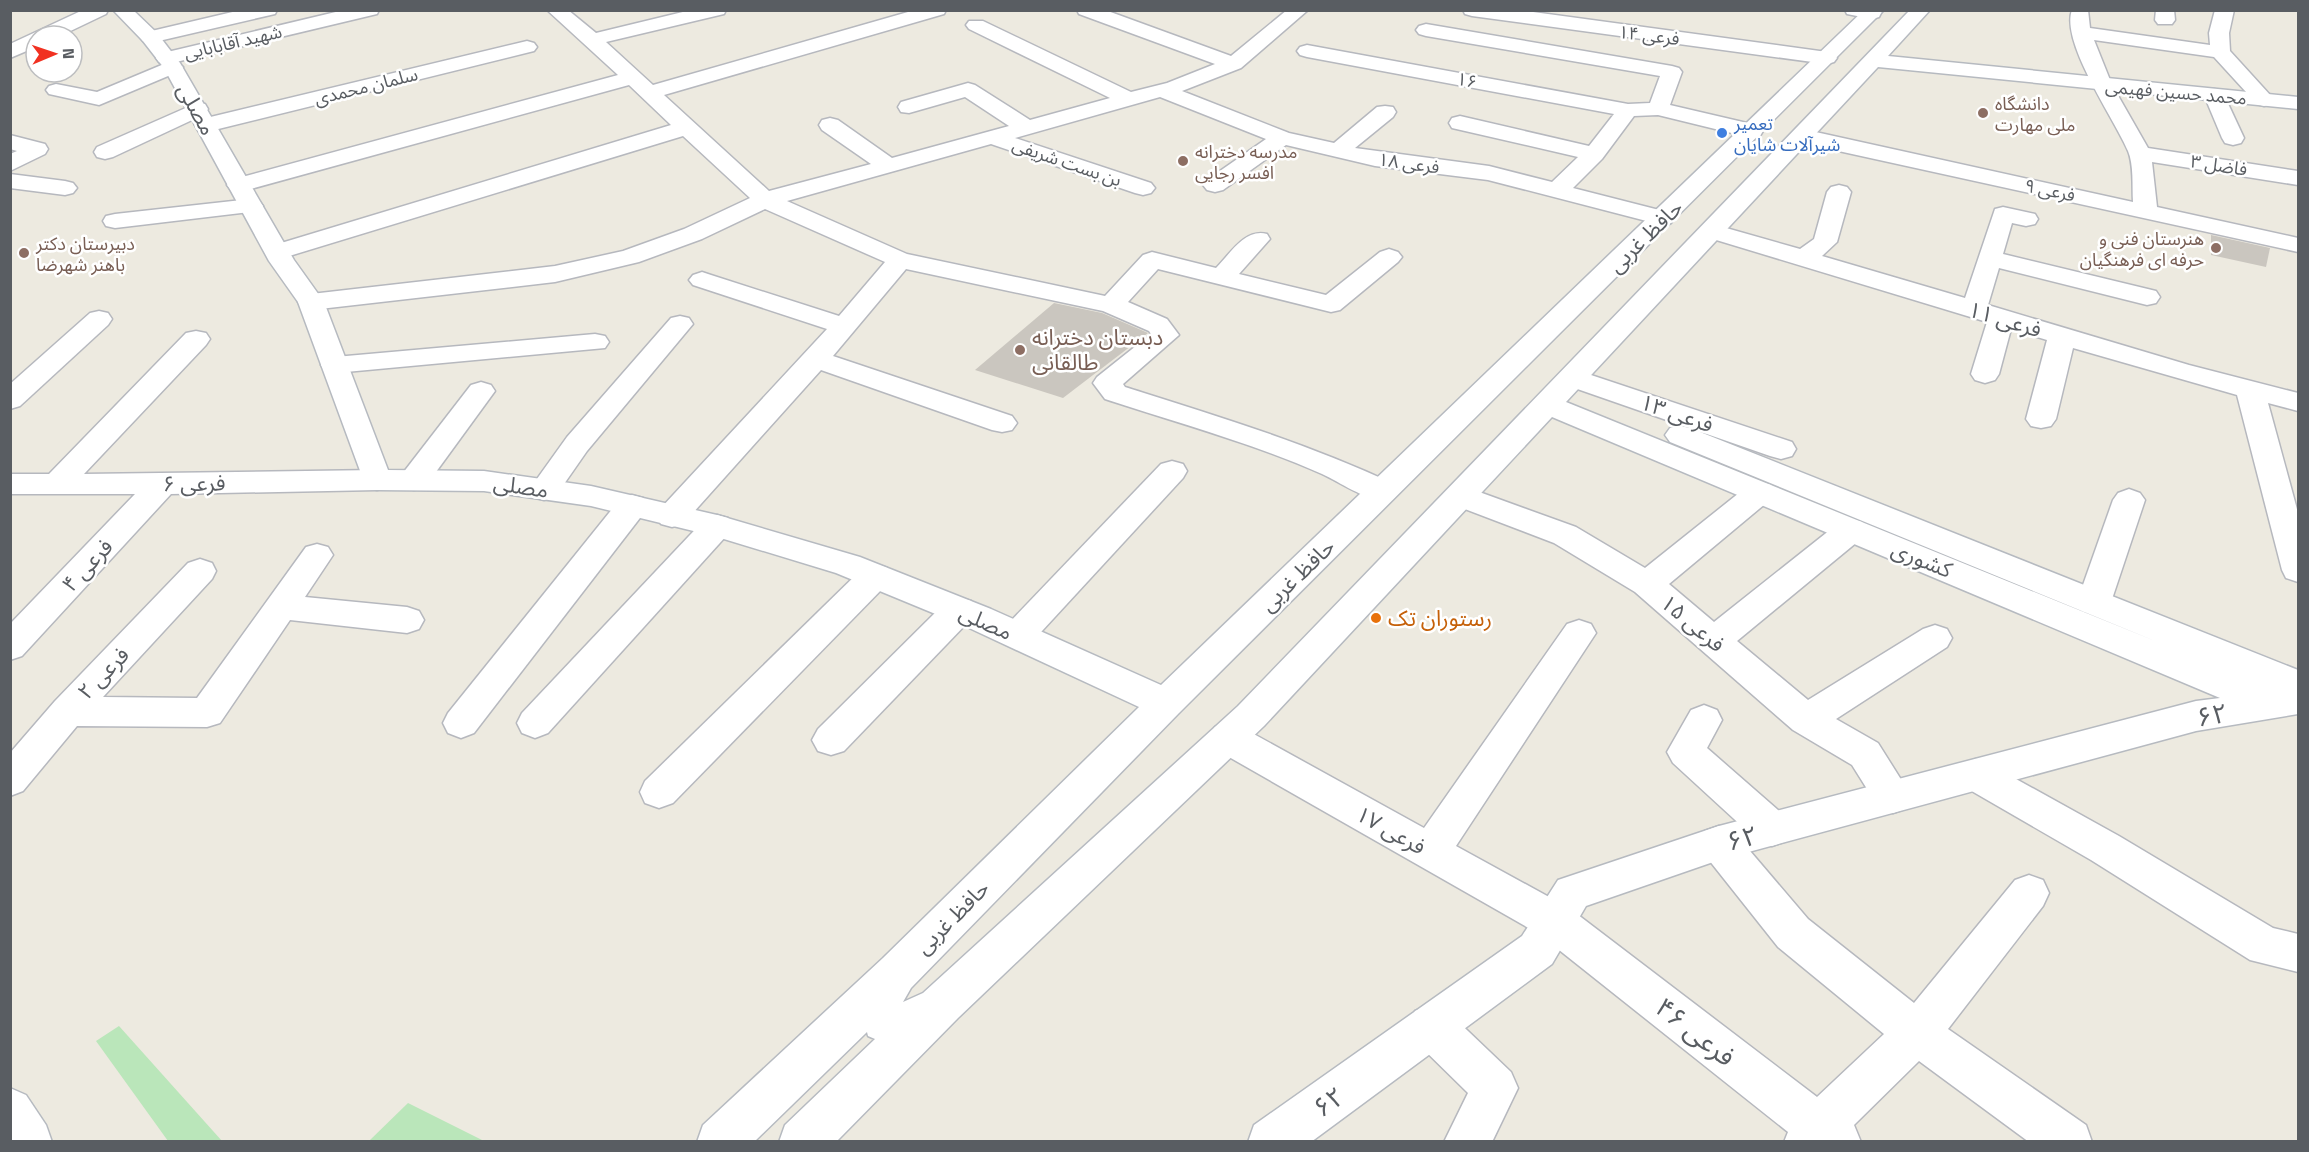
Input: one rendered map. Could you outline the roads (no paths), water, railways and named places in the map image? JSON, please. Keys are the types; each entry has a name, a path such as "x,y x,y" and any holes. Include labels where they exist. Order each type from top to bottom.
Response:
{"street":[{"path":"69,24 99,10"},
{"path":"150,37 268,10"},
{"name":"شهید آقابابایی","path":"56,90 99,99 170,62 370,10"},
{"path":"592,40 717,10"},
{"path":"648,93 937,10"},
{"path":"1086,10 1234,64"},
{"path":"312,302 555,274 640,253 693,234 765,200 1160,90 1234,64 1299,10"},
{"name":"فرعی ۱۴","path":"1472,10 1827,58"},
{"name":"حافظ غربی","path":"802,1142 943,1003 1228,738 1921,10"},
{"path":"2220,52 2219,33 2225,10"},
{"name":"مصلی","path":"124,11 150,37 170,62 277,252 312,302 378,480 484,481 591,496 717,526 848,565 1018,635 1166,703"},
{"path":"565,12 631,78 765,200 900,260 1111,305 1158,325 1166,335 1107,383 1115,393 1274,444 1332,467 1383,491"},
{"name":"حافظ غربی","path":"720,1142 898,972 1166,703 1827,58 1867,12"},
{"path":"2146,211 2140,153 2102,85 2080,23 2220,52 2264,100"},
{"path":"976,25 1128,99"},
{"path":"1426,30 1672,72 1643,109 1557,190"},
{"path":"10,52 24,46"},
{"name":"سلمان محمدی","path":"105,152 201,117 527,47"},
{"name":"۱۶","path":"1307,51 1643,109 1752,131"},
{"name":"محمد حسین فهیمی","path":"1874,60 2102,85 2298,103"},
{"path":"115,221 245,195 631,78"},
{"path":"909,106 968,88 1026,127"},
{"name":"فرعی ۱۸","path":"1160,90 1282,138 1426,167 1489,173 1662,218"},
{"path":"2214,95 2233,138"},
{"path":"1338,151 1385,112"},
{"path":"1460,123 1594,154"},
{"path":"830,125 889,166"},
{"path":"277,252 685,128"},
{"name":"فرعی ۹","path":"1802,136 2298,245"},
{"name":"بن بست شریفی","path":"991,137 1143,188"},
{"path":"1215,185 1282,138"},
{"path":"10,142 37,149 10,164"},
{"name":"فاضل ۳","path":"2140,153 2298,178"},
{"path":"10,181 65,188"},
{"path":"1804,258 1825,242 1839,192"},
{"path":"1974,309 2003,214 2026,219"},
{"name":"فرعی ۱۱","path":"1712,231 2179,371 2298,402"},
{"path":"1222,277 1258,239"},
{"path":"1111,305 1152,260 1331,303 1389,257"},
{"path":"1989,258 2112,276 2147,297"},
{"path":"672,516 816,359 900,260"},
{"path":"702,280 844,326"},
{"path":"1570,308 1583,322 1593,326 1620,328"},
{"path":"1985,374 2001,318"},
{"path":"10,400 99,319"},
{"path":"544,490 577,444 680,324"},
{"path":"2041,419 2062,336"},
{"path":"57,484 196,339"},
{"path":"1538,340 1568,344 1579,352 1567,383"},
{"path":"335,365 594,342"},
{"path":"816,359 1002,423"},
{"name":"فرعی ۱۳","path":"1567,383 1781,449"},
{"name":"کشوری","path":"1567,383 1760,492 1851,530 2292,701"},
{"name":"کشوری","path":"1567,383 2094,602 2292,701"},
{"path":"2250,390 2298,570"},
{"path":"414,480 481,392"},
{"path":"1018,635 1172,471"},
{"name":"فرعی ۶","path":"10,484 378,480"},
{"name":"فرعی ۴","path":"10,647 163,484"},
{"path":"1647,585 1760,492"},
{"name":"فرعی ۱۵","path":"1460,496 1565,535 1647,585 1806,720 1865,754 1893,796"},
{"path":"2094,602 2129,500"},
{"path":"461,723 632,506"},
{"path":"535,723 717,526"},
{"path":"1713,641 1851,530"},
{"path":"68,711 207,713 317,555"},
{"name":"فرعی ۲","path":"10,780 68,711 200,571"},
{"path":"659,792 875,576"},
{"path":"281,607 407,620"},
{"path":"831,740 959,610"},
{"path":"1430,851 1579,633"},
{"path":"1806,720 1935,638"},
{"name":"۶۲","path":"1271,1142 1538,950 1572,893 1719,843 1893,796 2196,716 2292,701"},
{"path":"1704,720 1686,752 1772,829"},
{"name":"فرعی ۱۷","path":"1228,738 1554,921"},
{"path":"1976,775 2104,848 2265,946 2298,954"},
{"path":"1719,843 1793,933 1917,1033 2069,1142"},
{"path":"1821,1136 1917,1033 2029,893"},
{"name":"فرعی ۴۶","path":"1554,921 1821,1136"},
{"path":"898,972 881,999 884,1021 896,1027 907,1024 943,1003"},
{"path":"1431,1026 1496,1088 1467,1142"},
{"path":"10,1111 29,1142"}],"place":[{"name":"دانشگاه ملی مهارت","path":"1983,113"},
{"name":"تعمیر شیرآلات شایان","path":"1722,133"},
{"name":"مدرسه دخترانه افسر رجایی","path":"1183,161"},
{"name":"هنرستان فنی و حرفه ای فرهنگیان","path":"2216,248"},
{"name":"دبیرستان دکتر باهنر شهرضا","path":"24,253"},
{"name":"دبستان دخترانه طالقانی","path":"1020,350"},
{"name":"رستوران تک","path":"1376,618"}]}
